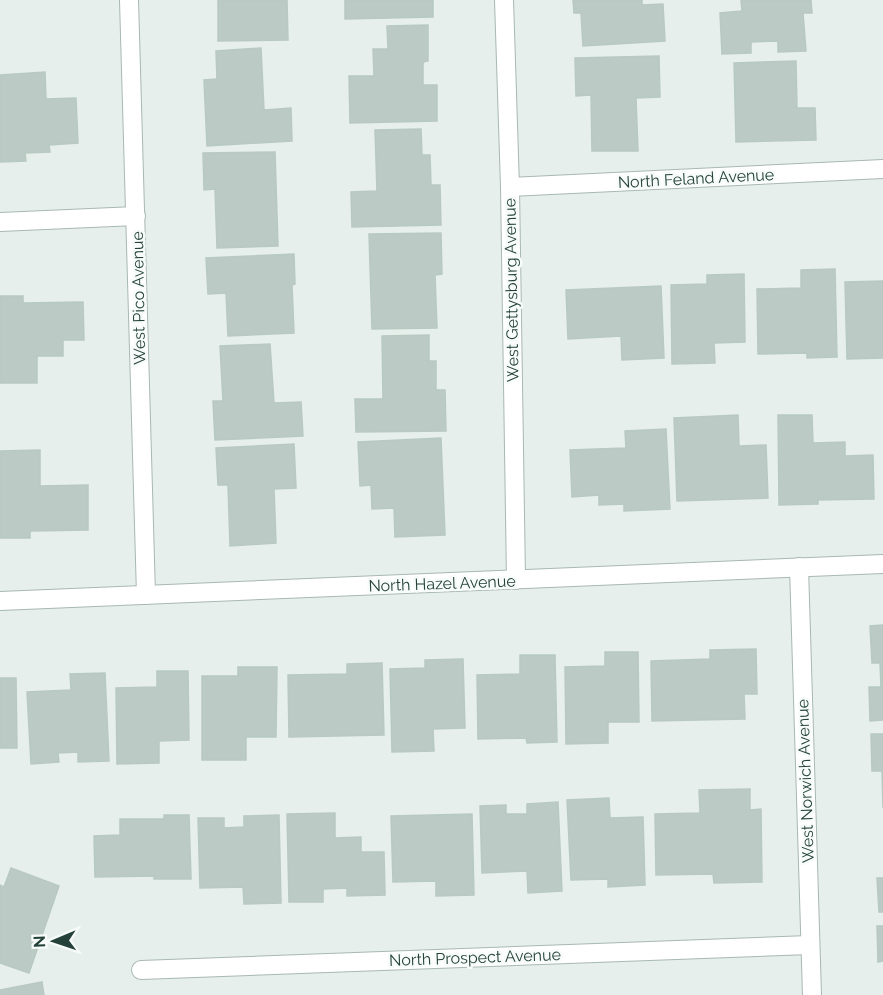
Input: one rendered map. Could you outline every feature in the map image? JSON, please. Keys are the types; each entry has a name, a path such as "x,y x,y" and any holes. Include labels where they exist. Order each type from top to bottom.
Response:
{"street":[{"name":"West Pico Avenue","path":"129,0 146,595"},
{"name":"West Gettysburg Avenue","path":"504,0 510,187 516,580"},
{"name":"North Feland Avenue","path":"510,187 883,169"},
{"path":"0,222 136,216"},
{"name":"North Hazel Avenue","path":"0,601 883,564"},
{"name":"West Norwich Avenue","path":"799,567 812,995"},
{"name":"North Prospect Avenue","path":"141,970 810,945"}],"building":[{"path":"218,0 287,0 288,40 218,41"},
{"path":"345,0 433,0 433,17 345,19"},
{"path":"573,0 642,0 642,5 663,4 665,41 583,46 581,13 574,13"},
{"path":"741,0 811,0 812,13 803,13 806,51 778,52 778,41 751,42 751,53 722,54 720,13 742,11"},
{"path":"428,25 428,61 423,62 423,85 437,85 437,121 350,123 349,76 374,76 373,49 388,49 387,26"},
{"path":"261,48 264,110 291,108 292,141 207,146 204,80 217,79 216,51"},
{"path":"659,56 660,97 636,98 638,151 592,151 591,95 576,96 575,58"},
{"path":"796,61 797,108 815,108 816,140 736,142 734,63"},
{"path":"45,72 46,99 76,98 78,143 49,145 50,152 25,153 26,161 0,162 0,75"},
{"path":"421,129 422,155 430,155 431,185 440,185 441,225 352,227 351,192 377,191 375,130"},
{"path":"275,152 278,246 217,248 215,189 204,190 203,153"},
{"path":"441,233 442,274 435,275 437,328 372,329 369,234"},
{"path":"294,254 295,284 292,285 294,333 228,336 226,293 208,294 206,258"},
{"path":"835,269 837,357 807,358 807,353 758,354 757,289 801,288 801,270"},
{"path":"744,274 745,342 714,343 715,363 672,364 671,285 707,284 707,275"},
{"path":"883,281 883,358 847,359 845,282"},
{"path":"661,286 664,358 622,360 621,336 568,339 566,290"},
{"path":"0,296 23,296 23,303 83,302 84,340 63,340 63,356 37,356 37,383 0,383"},
{"path":"429,335 429,361 436,361 436,390 445,390 446,431 356,432 355,399 383,399 382,336"},
{"path":"270,344 274,403 301,402 303,436 215,440 213,401 223,401 220,346"},
{"path":"738,415 739,446 766,445 768,498 677,501 674,418"},
{"path":"778,415 812,415 813,443 845,442 845,456 873,455 874,499 818,500 818,504 779,505"},
{"path":"666,429 670,509 624,511 624,504 599,505 599,495 572,497 570,450 626,448 625,431"},
{"path":"441,438 445,535 395,537 394,508 372,509 371,485 360,486 358,442"},
{"path":"294,444 296,488 274,489 276,543 230,546 228,485 218,485 216,448"},
{"path":"40,450 40,486 88,485 88,530 30,531 30,538 0,538 0,451"},
{"path":"883,625 883,720 870,721 869,687 881,687 880,663 872,663 870,626"},
{"path":"756,649 757,694 744,694 745,719 652,721 651,661 710,659 710,650"},
{"path":"605,652 638,652 639,722 608,722 608,743 566,744 565,667 605,666"},
{"path":"520,655 555,655 557,742 527,743 526,738 478,739 477,675 520,674"},
{"path":"463,659 465,728 433,729 434,751 392,752 390,669 425,668 425,660"},
{"path":"382,663 384,735 289,737 288,675 347,674 347,664"},
{"path":"238,667 277,667 276,737 246,737 246,760 202,760 202,676 238,676"},
{"path":"157,671 188,671 189,740 159,741 159,763 117,764 116,688 157,687"},
{"path":"105,673 109,761 78,762 78,752 58,753 59,762 31,764 27,692 71,690 70,674"},
{"path":"0,678 16,678 17,748 0,748"},
{"path":"871,734 883,734 883,808 882,771 872,771"},
{"path":"750,789 750,810 761,809 762,882 714,883 713,874 656,875 655,814 700,813 699,790"},
{"path":"609,798 610,818 643,817 645,885 608,887 608,879 571,880 567,800"},
{"path":"558,802 562,891 528,893 527,871 482,873 480,806 506,805 506,814 527,814 527,804"},
{"path":"335,813 335,838 361,837 361,852 384,852 385,895 347,896 347,888 323,889 323,902 289,902 287,814"},
{"path":"472,814 474,895 436,896 436,881 393,882 391,816"},
{"path":"164,815 189,815 191,879 154,879 154,876 95,877 94,836 120,835 120,819 164,819"},
{"path":"279,815 281,903 244,904 243,887 200,888 198,818 224,818 224,828 244,827 244,816"},
{"path":"11,868 59,886 29,973 0,963 0,885 4,887"},
{"path":"877,878 883,878 883,912 879,912"},
{"path":"877,926 883,926 883,961 878,962"},
{"path":"42,982 44,995 0,995 0,990"}]}
